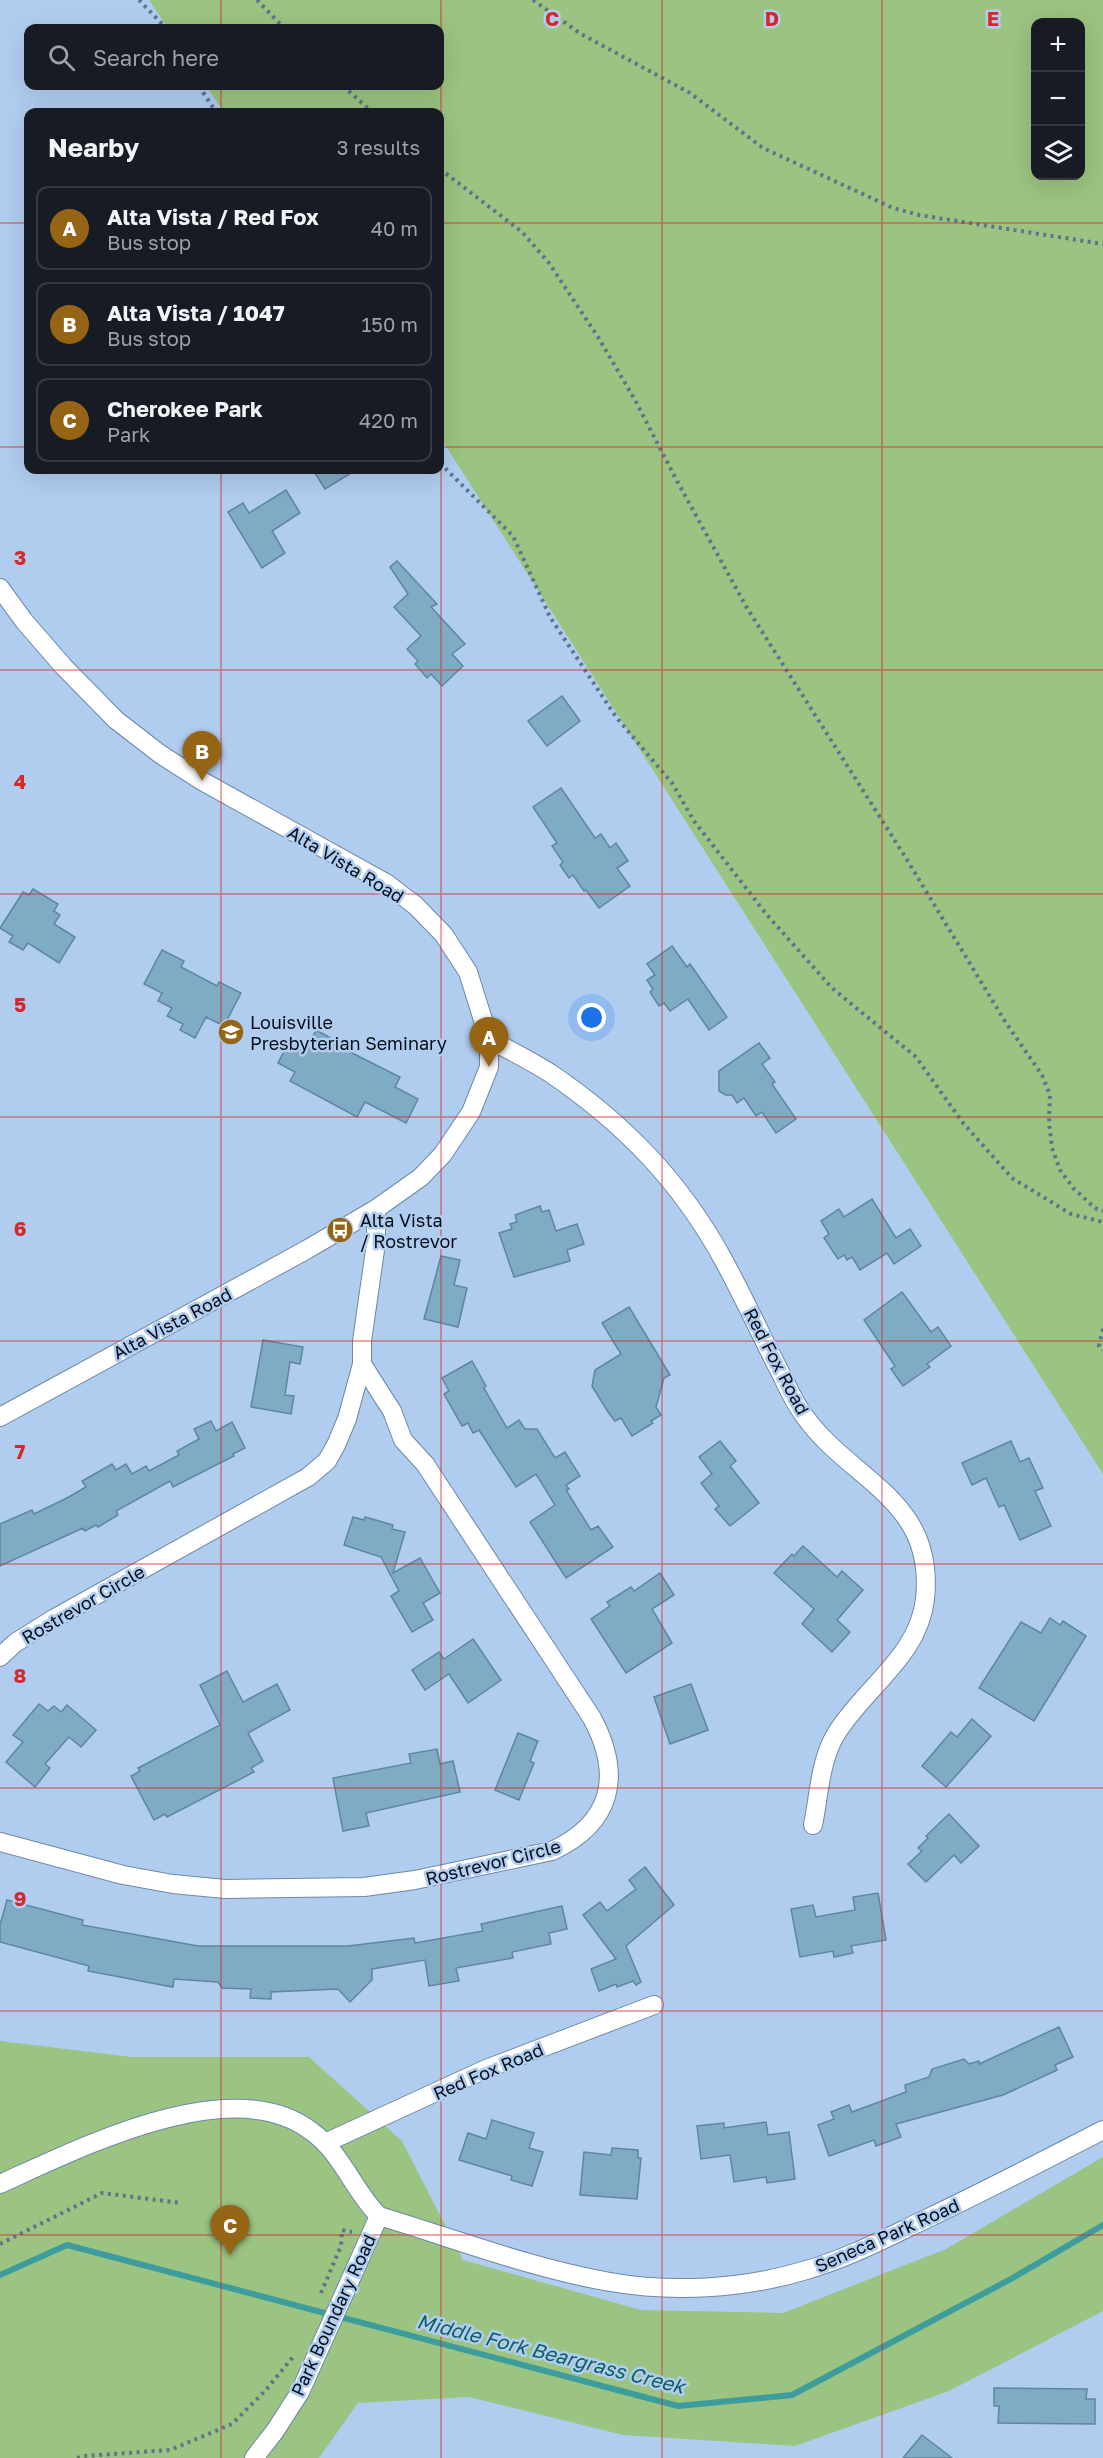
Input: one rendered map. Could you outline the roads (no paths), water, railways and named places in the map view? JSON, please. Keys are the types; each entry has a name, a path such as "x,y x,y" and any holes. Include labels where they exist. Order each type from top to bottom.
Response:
{"street":[{"name":"Alta Vista Road","path":"0,588 24,621 63,666 116,720 160,754 202,782 386,883 433,922 457,952 468,972 489,1039 489,1067 465,1123 443,1154 421,1177 376,1209 296,1255 0,1417"},
{"name":"Red Fox Road","path":"489,1039 548,1072 608,1116 644,1150 677,1189 705,1229 799,1408 820,1435 898,1506 913,1528 920,1544 926,1574 925,1600 915,1634 897,1660 834,1736 826,1758 813,1825"},
{"name":"Rostrevor Circle","path":"0,1657 15,1643 55,1617 320,1470 336,1445 362,1364 362,1341 376,1243 376,1209"},
{"name":"Rostrevor Circle","path":"0,1842 123,1875 173,1884 225,1889 364,1887 415,1880 552,1851 573,1841 595,1820 602,1808 609,1782 609,1767 601,1735 425,1464 403,1440 392,1411 362,1364"},
{"name":"Red Fox Road","path":"325,2143 486,2069 654,2005"},
{"name":"Park Boundary Road","path":"0,2184 93,2142 145,2122 200,2112 236,2109 277,2114 311,2130 325,2143 335,2154 366,2203 379,2216 300,2392 254,2458"},
{"name":"Seneca Park Road","path":"379,2216 533,2265 612,2282 677,2288 743,2284 805,2271 860,2250 982,2192 1103,2130"}],"waterway":[{"name":"Middle Fork Beargrass Creek","path":"0,2275 67,2245 678,2406 792,2395 1009,2280 1103,2225"}],"place":[{"name":"Alta Vista / 1047","path":"202,781"},
{"name":"Louisville Presbyterian Seminary","path":"231,1032"},
{"name":"Alta Vista / Red Fox","path":"489,1067"},
{"name":"Alta Vista / Rostrevor","path":"340,1230"},
{"name":"Cherokee Park","path":"230,2255"}]}
